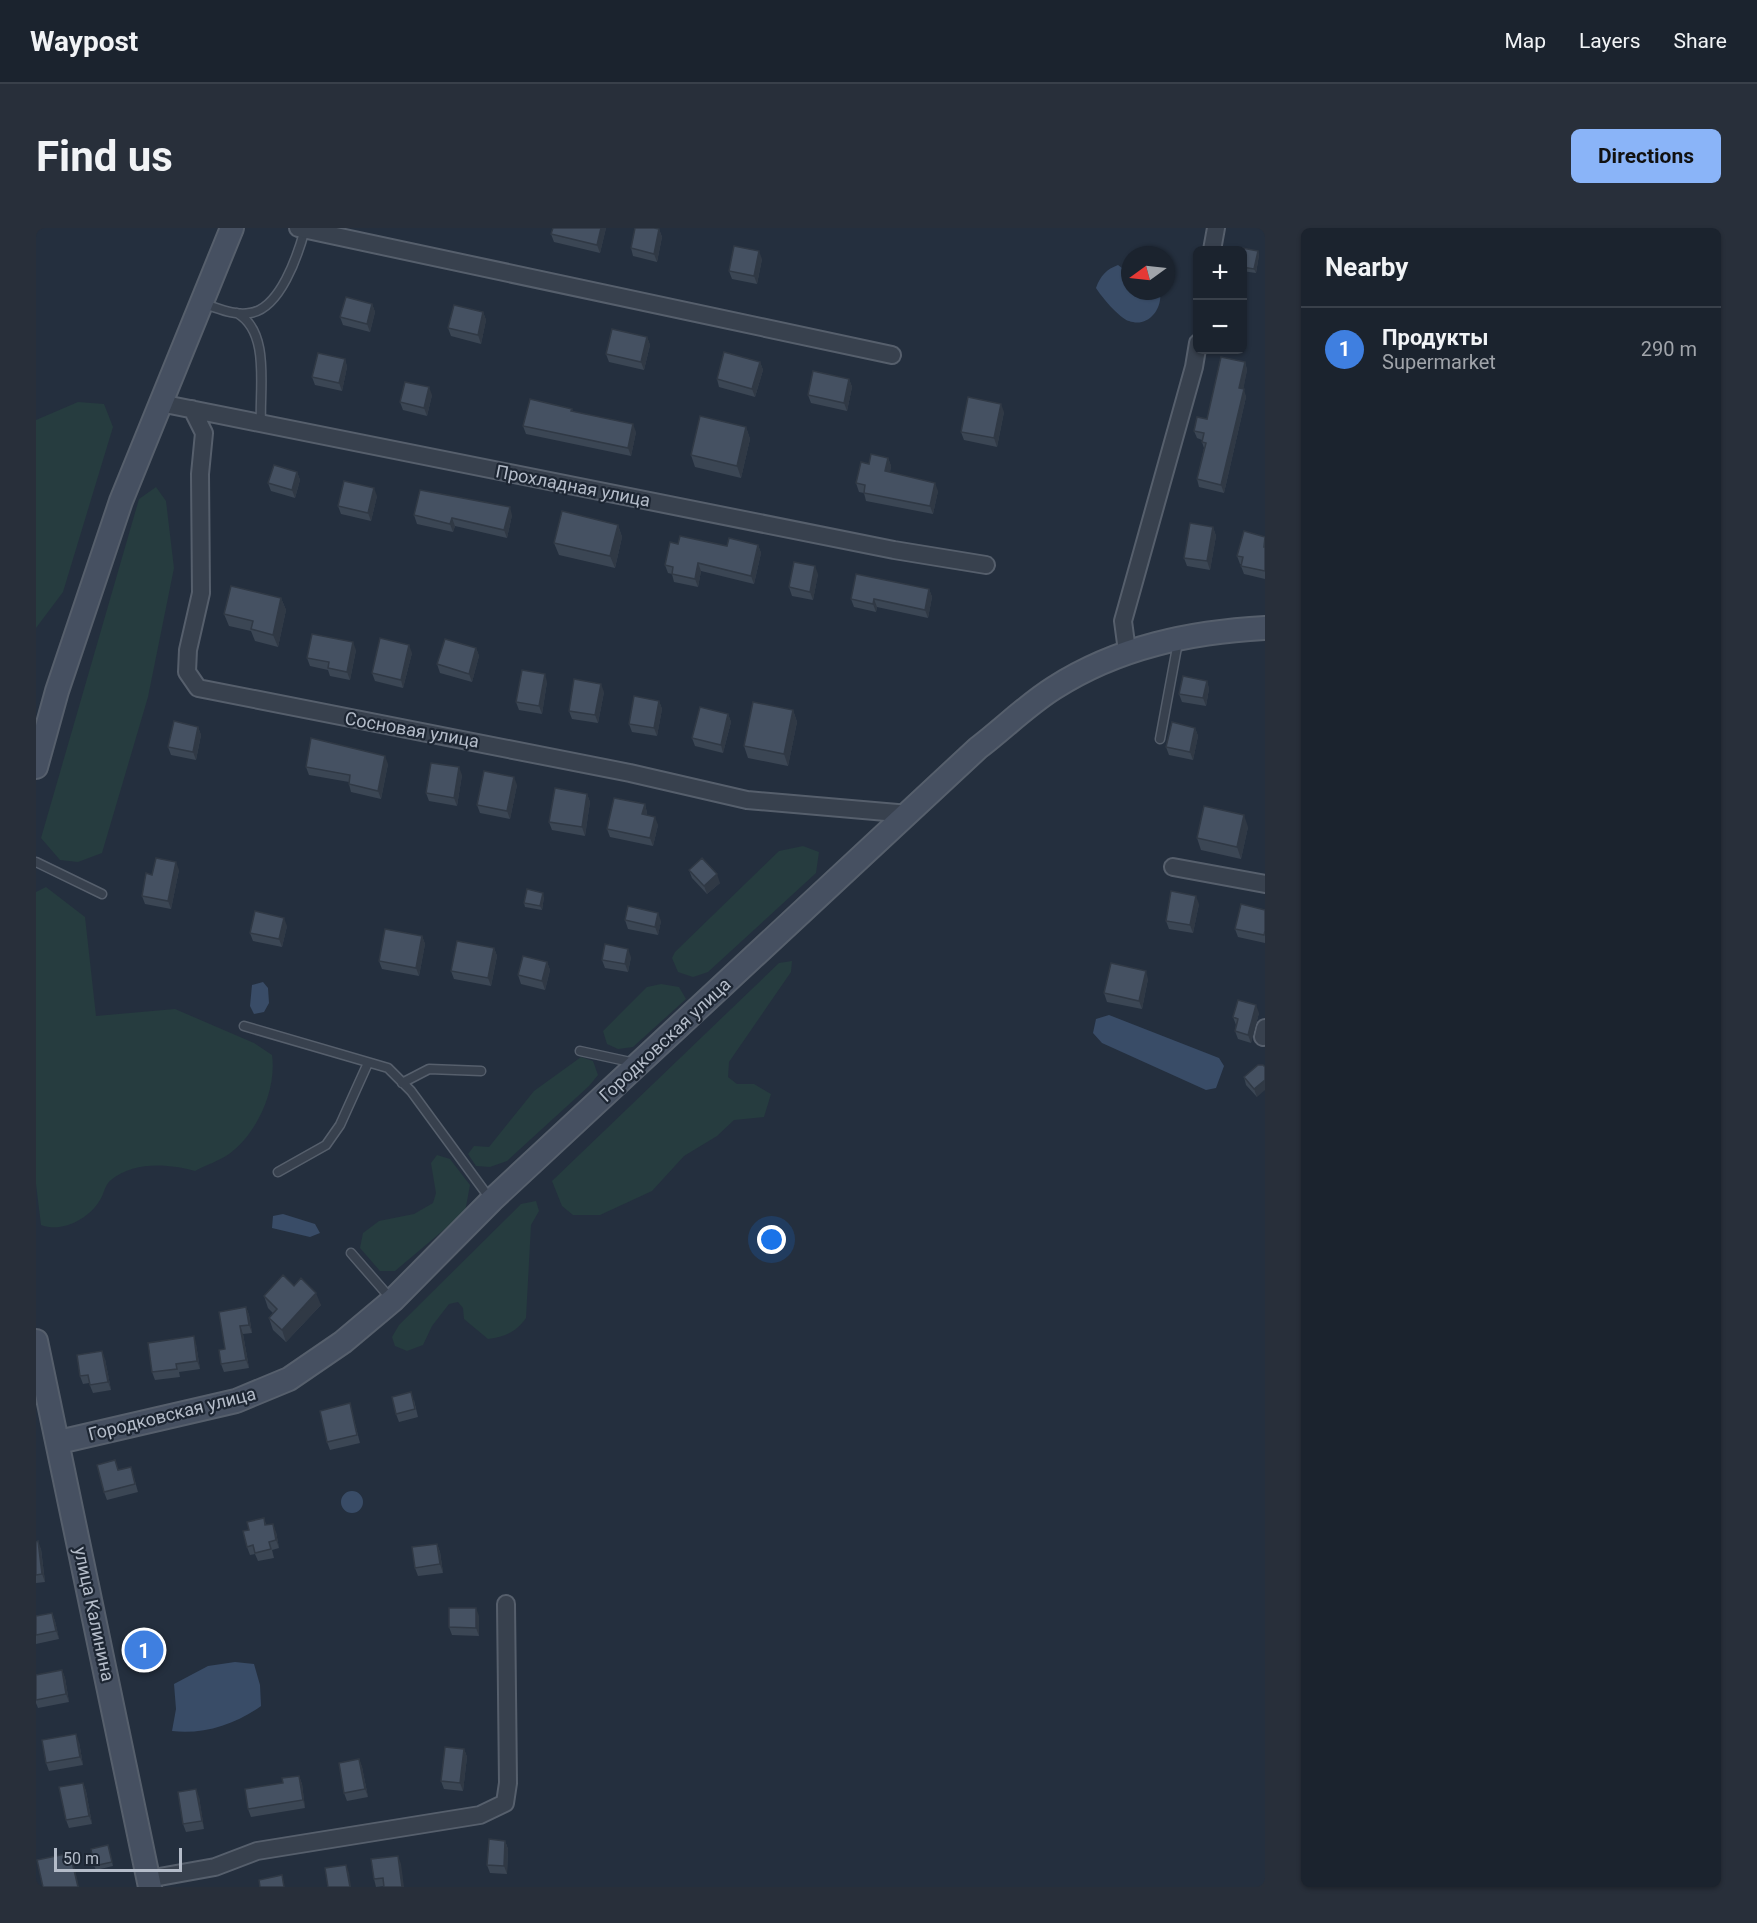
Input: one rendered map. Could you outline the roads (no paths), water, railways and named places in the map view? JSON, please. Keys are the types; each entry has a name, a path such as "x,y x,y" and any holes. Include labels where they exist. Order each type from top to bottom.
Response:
{"main road":[{"path":"36,767 57,692 121,501 232,228"},
{"name":"Городковская улица","path":"59,1442 236,1401 268,1389 326,1354 393,1300 492,1200 978,748 1054,688 1127,651 1213,631 1265,628"},
{"name":"улица Калинина","path":"36,1341 59,1442 149,1883"}],"street":[{"path":"1213,246 1216,228"},
{"path":"302,229 892,355"},
{"path":"1127,651 1123,621 1194,367 1196,354"},
{"name":"Прохладная улица","path":"160,403 894,550 986,565"},
{"name":"Сосновая улица","path":"192,409 204,433 200,474 201,593 188,650 187,672 198,688 608,768 747,800 909,814"},
{"path":"1173,867 1265,884"},
{"path":"149,1883 215,1867 257,1851 480,1815 504,1803 508,1783 506,1604"}],"lane":[{"path":"236,313 251,314 272,300 287,279 302,229"},
{"path":"203,303 245,318 256,336 260,361 261,423"},
{"path":"1160,739 1179,639"},
{"path":"36,862 102,894"},
{"path":"244,1026 388,1068 492,1200"},
{"path":"580,1051 639,1064"},
{"path":"278,1172 326,1145 340,1125 368,1063"},
{"path":"402,1083 429,1069 481,1071"},
{"path":"351,1253 393,1300"}],"water":[{"path":"1118,265 1121,267 1121,300 1160,300 1153,315 1142,322 1129,321 1111,306 1096,288 1104,274"},
{"path":"263,982 268,988 269,1003 264,1012 254,1014 250,1006 252,985"},
{"path":"1109,1015 1219,1058 1224,1066 1216,1088 1206,1090 1102,1043 1093,1033 1096,1019"},
{"path":"283,1214 315,1224 320,1233 310,1237 272,1228 273,1216"},
{"path":"352,1491 360,1494 363,1502 360,1510 352,1513 344,1510 341,1502 344,1494"},
{"path":"235,1662 254,1664 260,1685 261,1706 219,1727 184,1732 172,1731 176,1709 174,1684 208,1666"}],"place":[{"name":"Продукты","path":"144,1650"}]}
